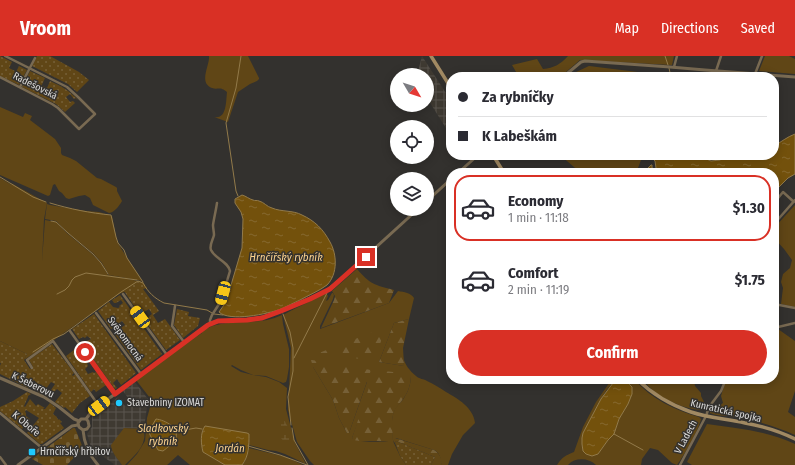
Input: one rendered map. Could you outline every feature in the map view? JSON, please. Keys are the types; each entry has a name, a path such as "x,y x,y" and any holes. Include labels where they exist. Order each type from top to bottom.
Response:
{"main road":[{"path":"431,56 446,80"},
{"name":"Kunratická spojka","path":"642,384 669,403 692,412 752,424 782,433 795,439"}],"street":[{"path":"5,56 30,68"},
{"path":"671,67 677,56"},
{"path":"716,71 721,56"},
{"path":"756,72 762,56"},
{"path":"20,87 35,58"},
{"path":"569,72 581,62 585,61 729,72"},
{"name":"Radešovská","path":"0,77 52,104 80,129 95,114 67,87 30,68"},
{"path":"779,76 795,77"},
{"path":"464,168 472,160"},
{"path":"434,195 446,184"},
{"path":"779,197 783,192 794,201 779,218"},
{"path":"210,324 212,315 221,301 230,271 227,265 211,249 217,203"},
{"path":"18,465 78,423 81,419 86,419 92,411 210,324 218,321 247,320 268,316 326,291 410,216"},
{"path":"123,294 167,355"},
{"path":"779,305 795,308"},
{"path":"175,306 172,326 184,342"},
{"name":"Svépomocná","path":"96,313 141,374"},
{"path":"779,327 795,323"},
{"path":"70,331 115,394"},
{"path":"32,368 27,360 53,341 99,406"},
{"name":"K Šeberovu","path":"0,378 44,397 78,423"},
{"name":"V Ladech","path":"680,465 706,416 709,407 724,384"},
{"name":"K Oboře","path":"0,413 42,448"},
{"path":"72,426 74,422 73,418"},
{"path":"83,430 87,429 89,426 86,419"},
{"path":"78,423 80,429 83,430 88,450 93,460 98,465"},
{"path":"0,457 6,465"}],"shaded area":[{"path":"422,56 430,68 419,68"},
{"path":"434,75 446,93 446,128 434,109"},
{"path":"135,382 148,399 144,429 124,428 113,452 122,465 113,465 114,464 99,454 96,458 93,454 87,434 92,427 92,415 118,397 125,406 131,402 123,391"}],"green space":[{"path":"0,56 12,62 9,68 15,71 14,73 16,74 13,79 18,82 20,78 16,72 19,66 27,70 19,85 0,76"},
{"path":"37,56 50,56 79,72 89,80 77,92 68,84 32,66"},
{"path":"209,56 248,56 259,78 257,81 238,92 228,122 214,117 218,117 224,113 227,92 225,90 212,88 208,86 206,82 205,78"},
{"path":"568,56 674,56 672,65 580,60 566,72 516,72 512,65 537,59 543,69 551,68 563,61"},
{"path":"765,56 789,56 795,59 795,74 759,71"},
{"path":"589,66 638,72 576,72"},
{"path":"30,71 45,78 40,89 43,86 47,88 50,81 65,89 78,100 75,98 74,99 70,94 66,97 70,102 73,101 75,103 65,112 56,104 22,87"},
{"path":"0,107 23,117 25,113 32,116 30,120 55,139 61,148 62,155 76,161 97,178 116,187 122,201 118,207 109,213 93,205 90,198 85,195 69,199 66,198 55,184 53,185 50,195 48,196 0,175"},
{"path":"566,160 641,160 638,168 575,168"},
{"path":"0,178 47,203 44,219 42,262 45,220 56,222 101,263 108,275 138,281 24,360 27,354 0,341"},
{"path":"47,204 99,212 112,216 117,242 142,281 109,275 102,263 93,253 68,233 56,221 45,219"},
{"path":"795,205 795,307 781,304 783,288 781,282 783,274 790,268 792,260 779,244 779,223"},
{"path":"357,269 365,278 373,283 394,290 389,303 321,328 334,300 335,296 332,291"},
{"path":"138,281 143,282 147,288 143,289 159,311 153,315 158,323 165,319 180,340 166,350 142,317 147,318 152,314 149,309 141,316 124,291"},
{"path":"398,291 405,292 414,298 409,319 394,323 379,362 404,366 403,356 408,367 417,377 435,385 464,404 474,417 475,423 463,435 452,454 448,465 441,465 440,456 434,450 396,438 393,441 406,465 314,465 297,442 288,410 291,348 283,315 326,293 328,296 326,301 333,293 333,299 320,329 389,303","holes":["313,367 367,382 349,433 347,433 339,418 333,400","411,374 408,391 393,413 393,441 366,442 352,438 361,414"]},
{"path":"120,295 162,354 141,370 114,333 125,325 122,321 111,329 98,311 109,302 113,307 120,307 119,306 123,303 121,300 114,303 112,300"},
{"path":"177,309 189,312 188,316 200,318 198,326 183,338 174,325"},
{"path":"94,314 136,373 121,385 117,379 113,383 117,388 115,389 81,342 83,341 83,343 91,339 87,336 79,339 72,329"},
{"path":"282,315 289,349 287,379 286,382 283,383 266,376 253,375 266,377 279,382 287,388 286,409 295,443 306,464 276,451 249,445 249,434 202,430 203,452 225,465 190,465 178,455 167,465 127,465 137,454 145,441 147,418 151,404 150,398 136,380 202,333 202,331 212,326 222,324 267,320","holes":["232,365 253,375 241,372 231,366","171,425 176,432 173,442 163,451 158,450 150,436"]},
{"path":"409,319 403,348 404,366 379,362 394,323"},
{"path":"386,327 374,361 319,353 324,351"},
{"path":"779,330 795,341 795,391 788,412 795,417 795,435 752,420 710,413 712,406 717,407 723,403 721,396 725,384 779,384"},
{"path":"0,341 27,354 24,360 30,369 33,367 29,360 52,344 74,373 72,375 73,376 75,374 90,396 80,403 72,413 65,407 64,408 55,402 62,393 57,389 50,398 47,396 55,384 51,382 42,394 38,392 41,387 34,380 31,383 29,382 28,384 30,386 28,388 0,374"},
{"path":"78,347 89,362 87,363 88,366 85,369 88,374 96,372 106,385 96,392 94,389 91,392 66,356"},
{"path":"311,360 371,370 349,433 347,433 339,418 333,400 313,367"},
{"path":"375,370 411,374 408,391 393,415 393,441 359,441 352,438"},
{"path":"609,384 612,384 602,397 586,428 582,448 584,453 589,455 598,454 614,434 619,419 632,394 632,387 629,384 639,384 664,403 701,419 691,443 677,465 672,463 658,450 650,448 642,459 641,465 596,465 590,461 582,459 571,462 568,465 557,465 564,457 574,452 583,427 596,402"},
{"path":"647,384 695,384 701,393 705,404 704,410 687,408 668,400 656,393"},
{"path":"27,392 31,394 28,396 24,406 25,407 30,399 36,406 38,404 45,408 43,408 44,409 45,409 50,403 56,408 53,414 62,422 60,423 64,428 42,444 27,433 39,418 26,410 26,416 30,419 22,429 0,411 0,407"},
{"path":"281,414 289,429 292,443 289,447 280,437 279,419"},
{"path":"707,424 763,433 795,444 795,465 692,465 687,462"},
{"path":"75,428 83,448 67,465 43,465 32,459"},
{"path":"124,428 144,429 144,437 143,443 136,454 125,465 122,465 113,453 111,445"},
{"path":"395,438 434,450 440,456 441,465 431,465 435,457 393,441"},
{"path":"396,441 435,457 431,465 406,465 400,456 395,443"},
{"path":"249,448 286,457 303,465 242,465 245,461"}],"water":[{"path":"795,134 795,174 788,178 779,187 779,168 656,168 654,160 779,160 779,143"},
{"name":"Hrnčířský rybník","path":"242,195 252,200 261,202 269,207 298,213 307,217 318,226 330,242 335,258 335,270 327,285 281,309 267,313 240,317 224,315 219,312 226,302 242,248 243,219 241,212 235,203 235,199"},
{"path":"612,384 629,384 632,387 632,394 619,419 614,434 598,454 592,456 583,451 582,438 583,433 601,399"},
{"name":"Sladkovský rybník","path":"156,419 168,423 176,432 175,440 163,451 158,450 149,431"},
{"name":"Jordán","path":"205,426 249,434 249,446 242,465 225,465 203,452 201,439"}],"waterway":[{"path":"238,196 226,123 236,88 241,56"},
{"path":"665,56 668,65"},
{"path":"669,68 670,72"},
{"path":"0,177 33,197 46,202"},
{"path":"50,203 111,215 118,243 124,250 127,258 143,282"},
{"path":"51,221 56,222 93,254 108,274"},
{"path":"57,294 65,290 75,277 86,273 137,280"},
{"path":"33,352 64,334 138,281 143,283 157,299 164,303 207,310 212,313"},
{"path":"294,358 327,293"},
{"path":"214,314 223,315"},
{"path":"283,314 290,332 293,348 293,371 288,397 291,425"},
{"path":"179,431 196,428 202,429"},
{"path":"292,428 294,440 308,465"},
{"path":"614,434 643,450"},
{"path":"248,446 280,455 307,465"}],"place":[{"name":"Stavebniny IZOMAT","path":"119,403"},
{"name":"Hrnčířský hřbitov","path":"32,452"}],"route":[{"path":"85,352 115,394 208,325 218,321 262,318 310,299 330,289 366,257"}]}
